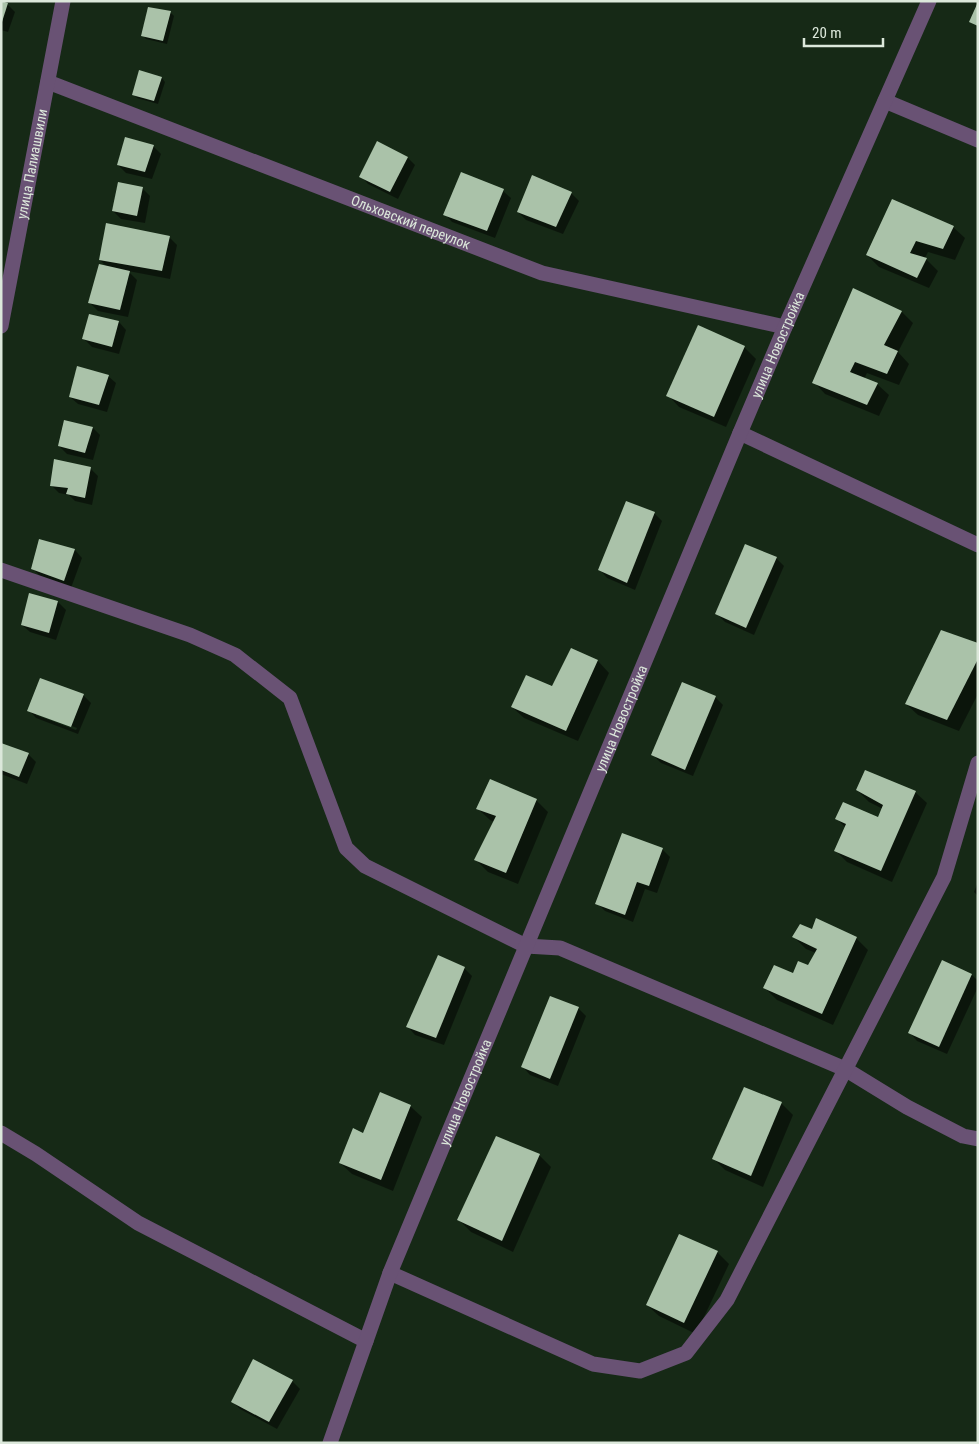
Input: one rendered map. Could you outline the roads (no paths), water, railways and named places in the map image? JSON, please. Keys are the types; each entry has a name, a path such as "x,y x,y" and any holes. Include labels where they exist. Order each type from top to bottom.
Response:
{"street":[{"name":"улица Палиашвили","path":"1,326 63,1"},
{"name":"улица Новостройка","path":"330,1443 390,1273 740,433 929,1"},
{"name":"Ольховский переулок","path":"48,82 542,273 785,327"},
{"path":"885,101 978,140"},
{"path":"740,433 978,545"},
{"path":"1,570 190,635 235,655 290,698 346,848 365,866 526,946 560,948 845,1069 907,1107 963,1136 978,1139"},
{"path":"390,1273 593,1364 640,1371 686,1353 727,1300 944,877 978,763"},
{"path":"1,1133 138,1222 366,1341"}]}
